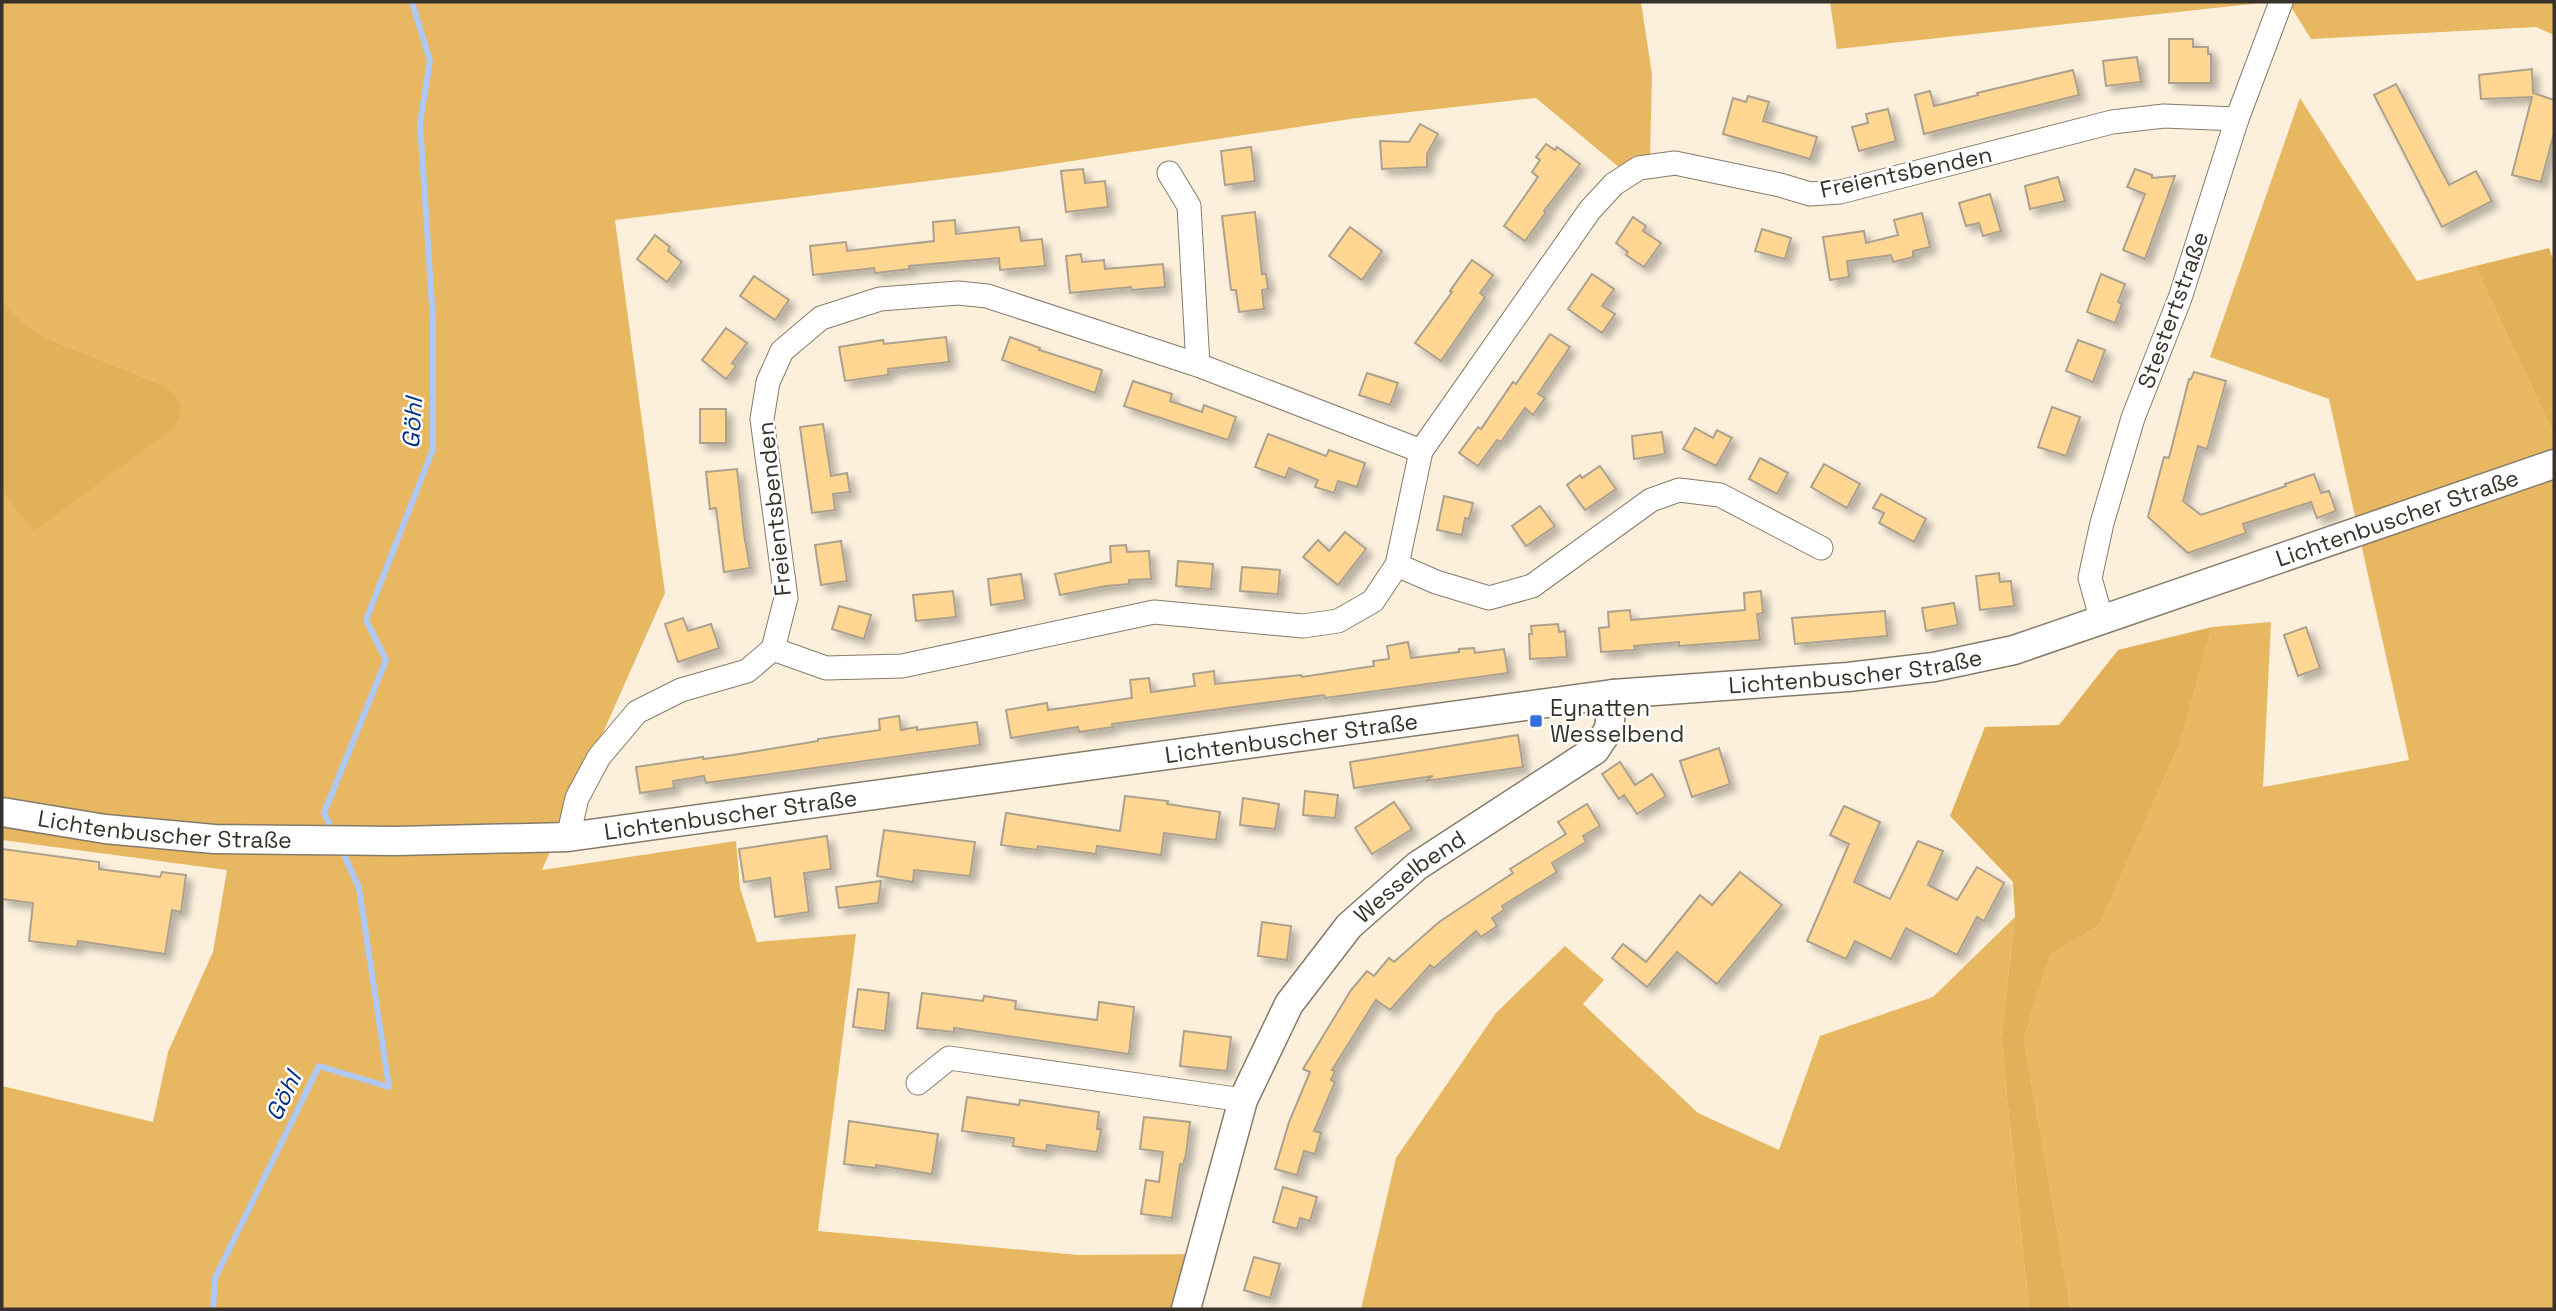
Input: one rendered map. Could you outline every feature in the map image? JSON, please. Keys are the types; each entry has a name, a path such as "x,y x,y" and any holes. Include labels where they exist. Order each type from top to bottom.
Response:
{"street":[{"name":"Stestertstraße","path":"2102,621 2090,578 2102,523 2133,418 2180,298 2237,119 2281,2"},
{"name":"Freientsbenden","path":"1421,451 1198,365 987,296 958,293 880,299 821,318 782,351 768,382 762,419 786,597 773,649 827,668 902,666 1154,612 1303,625 1338,621 1373,601 1397,565 1421,451 1590,209 1614,184 1639,168 1675,163 1810,194 1840,192 2112,122 2164,116 2237,119"},
{"path":"1169,173 1189,206 1198,365"},
{"name":"Lichtenbuscher Straße","path":"2,813 105,829 214,839 396,841 568,837 1613,694 1836,678 1934,667 2014,650 2554,464"},
{"path":"1397,565 1436,582 1489,598 1532,586 1651,499 1679,490 1720,495 1821,548"},
{"path":"568,837 577,798 599,757 637,712 681,690 747,671 773,649"},
{"name":"Wesselbend","path":"1186,1309 1243,1100 1289,1004 1349,926 1417,866 1595,750 1609,729 1613,694"},
{"path":"918,1083 949,1058 1243,1100"}],"shaded area":[{"path":"2,2 1641,2 1652,75 1650,157 1620,168 1536,98 1357,118 1000,172 615,220 665,593 542,870 736,841 740,888 757,942 856,934 818,1231 1078,1255 1209,1254 1193,1309 2,1309 2,1086 153,1122 168,1052 213,952 227,870 2,840 2,493 34,530 156,382 49,339 24,323 2,299"},
{"path":"1830,2 2270,2 1837,49"},
{"path":"2288,2 2554,2 2554,35 2536,27 2311,39"},
{"path":"2300,98 2417,281 2475,266 2554,435 2554,1309 2071,1309 2024,1038 2051,954 2099,926 2181,741 2212,627 2271,622 2263,787 2409,760 2329,399 2210,357"},
{"path":"2549,248 2554,262 2554,435 2475,266"},
{"path":"2,299 24,323 49,339 156,382 175,394 182,408 175,427 34,531 2,493"},
{"path":"2212,627 2181,741 2099,926 2051,954 2024,1038 2071,1309 2029,1309 2001,1039 2015,917 2013,882 1950,816 1985,727 2059,725 2118,650"},
{"path":"2015,917 2001,1039 2029,1309 1361,1309 1396,1158 1496,1013 1565,946 1604,980 1583,1004 1698,1113 1779,1150 1820,1036 1933,997"}],"building":[{"path":"2169,39 2193,39 2193,47 2208,47 2208,54 2211,54 2211,83 2169,83"},
{"path":"2137,57 2141,82 2106,86 2103,61"},
{"path":"2532,69 2533,93 2554,100 2554,133 2541,182 2512,175 2532,97 2481,99 2479,75"},
{"path":"2073,70 2079,95 1924,134 1915,95 1930,91 1934,106"},
{"path":"2396,84 2449,185 2476,171 2492,201 2442,227 2374,95"},
{"path":"1748,96 1769,102 1763,121 1817,137 1810,159 1723,134 1733,98 1746,102"},
{"path":"1888,109 1896,141 1859,151 1852,127 1868,123 1866,114"},
{"path":"1420,124 1438,134 1427,154 1427,167 1382,169 1380,141 1409,142"},
{"path":"1546,144 1555,150 1557,147 1580,164 1525,241 1504,226 1538,177 1532,172 1540,160 1536,157"},
{"path":"1251,147 1255,181 1225,185 1221,151"},
{"path":"1083,169 1085,183 1105,181 1108,207 1066,212 1061,171"},
{"path":"2135,169 2152,175 2152,178 2175,176 2145,259 2123,250 2145,194 2127,187"},
{"path":"2058,177 2065,201 2030,209 2025,186"},
{"path":"1990,194 2001,231 1983,236 1979,223 1966,226 1959,203"},
{"path":"1255,212 1262,274 1266,274 1268,289 1262,290 1264,309 1239,312 1236,290 1231,290 1222,216"},
{"path":"1922,213 1930,247 1913,251 1913,257 1893,262 1891,255 1847,261 1849,277 1830,280 1823,237 1864,231 1866,243 1898,235 1894,220"},
{"path":"1633,217 1646,226 1643,231 1661,243 1644,267 1626,255 1628,252 1616,243"},
{"path":"955,220 956,234 1019,227 1021,241 1042,239 1045,266 1000,270 999,258 909,266 910,269 875,273 874,268 813,275 810,246 846,242 847,251 934,241 933,222"},
{"path":"1350,227 1382,251 1362,280 1329,256"},
{"path":"1762,229 1791,238 1785,259 1755,251"},
{"path":"655,235 670,247 668,251 682,262 667,282 637,259"},
{"path":"1081,254 1082,262 1104,260 1105,269 1163,264 1165,287 1132,290 1131,287 1070,293 1066,256"},
{"path":"1472,260 1493,275 1480,293 1485,297 1441,361 1415,343"},
{"path":"1592,274 1614,289 1602,306 1615,314 1602,333 1568,309"},
{"path":"2101,274 2125,284 2118,302 2122,304 2115,323 2087,312"},
{"path":"754,276 789,300 775,320 740,296"},
{"path":"726,328 747,343 732,363 736,366 726,379 702,360"},
{"path":"1550,334 1570,347 1538,394 1545,398 1533,415 1525,408 1501,442 1497,440 1478,466 1459,453 1478,427 1481,429 1513,382 1516,384"},
{"path":"946,337 949,362 888,369 888,375 845,381 839,347 883,340 884,344"},
{"path":"1010,337 1040,348 1039,350 1102,370 1095,393 1002,360"},
{"path":"2078,340 2105,350 2093,382 2066,371"},
{"path":"2194,372 2226,381 2207,449 2198,446 2183,501 2201,515 2314,474 2321,493 2329,491 2336,511 2317,518 2311,502 2243,524 2246,533 2188,553 2148,517 2164,457 2169,458 2189,379"},
{"path":"1367,373 1398,383 1390,405 1359,395"},
{"path":"1133,381 1172,394 1170,401 1202,412 1204,405 1236,417 1228,440 1124,406"},
{"path":"2052,407 2080,417 2066,456 2038,447"},
{"path":"700,409 726,409 726,443 700,443"},
{"path":"823,424 831,476 847,473 850,492 833,494 835,510 812,513 800,427"},
{"path":"1695,428 1713,438 1717,430 1732,438 1716,466 1683,449"},
{"path":"1662,432 1665,454 1634,459 1632,436"},
{"path":"1268,434 1326,456 1329,450 1365,463 1357,487 1338,481 1334,493 1315,487 1318,480 1289,468 1285,478 1255,467"},
{"path":"1760,458 1788,473 1777,494 1749,479"},
{"path":"1824,464 1860,484 1847,508 1811,487"},
{"path":"1600,466 1616,489 1585,510 1567,485 1580,475 1582,478"},
{"path":"737,469 750,568 724,572 716,508 710,509 706,472"},
{"path":"1881,494 1926,519 1914,542 1879,523 1884,513 1873,508"},
{"path":"1444,496 1473,503 1469,519 1465,518 1462,535 1437,530"},
{"path":"1540,506 1555,526 1526,546 1512,526"},
{"path":"1345,532 1366,549 1338,585 1303,557 1318,540 1329,551"},
{"path":"841,541 847,581 821,585 815,545"},
{"path":"1126,545 1127,552 1149,551 1151,579 1129,580 1129,584 1060,595 1055,574 1111,562 1110,546"},
{"path":"1178,561 1213,564 1211,589 1176,586"},
{"path":"1242,567 1280,570 1278,594 1240,591"},
{"path":"1999,573 2000,582 2011,581 2014,606 1980,610 1976,576"},
{"path":"1021,574 1025,600 991,605 988,579"},
{"path":"953,591 956,617 916,621 913,595"},
{"path":"1761,591 1763,613 1757,614 1760,640 1679,646 1679,642 1634,646 1635,650 1601,652 1599,628 1609,627 1608,612 1630,610 1631,620 1745,610 1744,593"},
{"path":"1954,603 1958,625 1926,631 1922,608"},
{"path":"839,606 871,615 864,639 832,629"},
{"path":"1885,611 1887,636 1795,644 1792,618"},
{"path":"683,618 688,631 711,624 719,648 678,662 665,624"},
{"path":"1558,624 1559,632 1565,631 1567,657 1530,659 1531,626"},
{"path":"2306,627 2320,668 2298,676 2284,635"},
{"path":"1408,642 1411,658 1459,652 1459,649 1474,648 1475,653 1504,649 1508,673 1325,698 1324,695 1234,707 1112,724 1113,727 1079,732 1078,727 1011,738 1006,710 1047,703 1048,710 1132,698 1130,680 1149,678 1151,692 1195,686 1193,674 1214,671 1215,684 1302,677 1374,666 1373,661 1389,659 1387,646"},
{"path":"899,716 901,730 977,722 980,745 706,783 704,776 673,781 674,788 640,793 636,767 733,755 880,730 879,719"},
{"path":"1518,735 1523,767 1425,781 1433,776 1354,788 1350,762"},
{"path":"1719,748 1730,784 1692,797 1680,761"},
{"path":"1620,762 1635,785 1652,774 1666,796 1637,814 1624,795 1619,799 1602,774"},
{"path":"1305,791 1338,795 1335,818 1303,815"},
{"path":"1125,796 1168,801 1167,804 1220,812 1216,840 1164,833 1161,855 1097,846 1096,854 1038,846 1037,850 1001,845 1006,813 1120,831"},
{"path":"1243,798 1279,804 1275,829 1240,825"},
{"path":"1394,802 1412,829 1372,854 1355,828"},
{"path":"1587,804 1600,826 1583,836 1586,842 1552,863 1557,872 1502,906 1504,910 1492,918 1497,926 1481,937 1476,931 1434,968 1430,965 1390,1010 1376,1000 1332,1070 1335,1071 1331,1080 1335,1082 1314,1131 1321,1133 1315,1154 1304,1151 1297,1175 1275,1169 1289,1122 1310,1072 1303,1069 1351,990 1367,971 1374,976 1389,958 1394,962 1439,922 1513,873 1510,869 1566,834 1558,822"},
{"path":"1844,806 1880,822 1854,882 1890,899 1918,841 1943,851 1928,885 1957,900 1977,867 2004,883 1984,921 1977,917 1957,955 1906,928 1891,959 1855,941 1846,959 1807,941 1849,844 1830,835"},
{"path":"884,830 975,842 970,876 914,870 913,882 877,876"},
{"path":"827,836 831,869 804,873 809,912 775,917 770,878 744,882 739,849"},
{"path":"2,849 99,862 99,869 160,877 162,872 186,875 181,912 172,910 165,954 78,941 77,947 29,941 33,903 2,899"},
{"path":"1740,872 1782,905 1717,984 1677,952 1647,987 1612,958 1623,944 1646,962 1700,895 1712,905"},
{"path":"881,881 878,903 839,908 836,887"},
{"path":"1262,922 1291,926 1287,960 1258,956"},
{"path":"858,989 889,993 885,1031 853,1027"},
{"path":"922,993 983,1001 984,996 1016,1001 1015,1009 1097,1020 1099,1002 1134,1007 1129,1054 954,1028 954,1032 917,1028"},
{"path":"1184,1031 1231,1037 1227,1071 1180,1066"},
{"path":"967,1097 1019,1105 1020,1100 1099,1112 1097,1129 1101,1129 1097,1152 1047,1145 1046,1151 1013,1146 1014,1138 962,1131"},
{"path":"1144,1117 1190,1122 1172,1218 1141,1214 1146,1180 1159,1182 1163,1152 1140,1149"},
{"path":"849,1121 938,1134 932,1174 876,1165 876,1168 844,1164"},
{"path":"1283,1187 1317,1197 1310,1221 1300,1218 1297,1229 1273,1222"},
{"path":"1254,1257 1280,1264 1270,1298 1244,1290"}],"waterway":[{"name":"Göhl","path":"329,823 324,813 386,660 366,620 433,449 433,320 420,123 430,61 412,2"},
{"name":"Göhl","path":"213,1309 215,1278 319,1066 389,1087 359,888 345,857"}],"place":[{"name":"Eynatten Wesselbend","path":"1536,721"}]}
